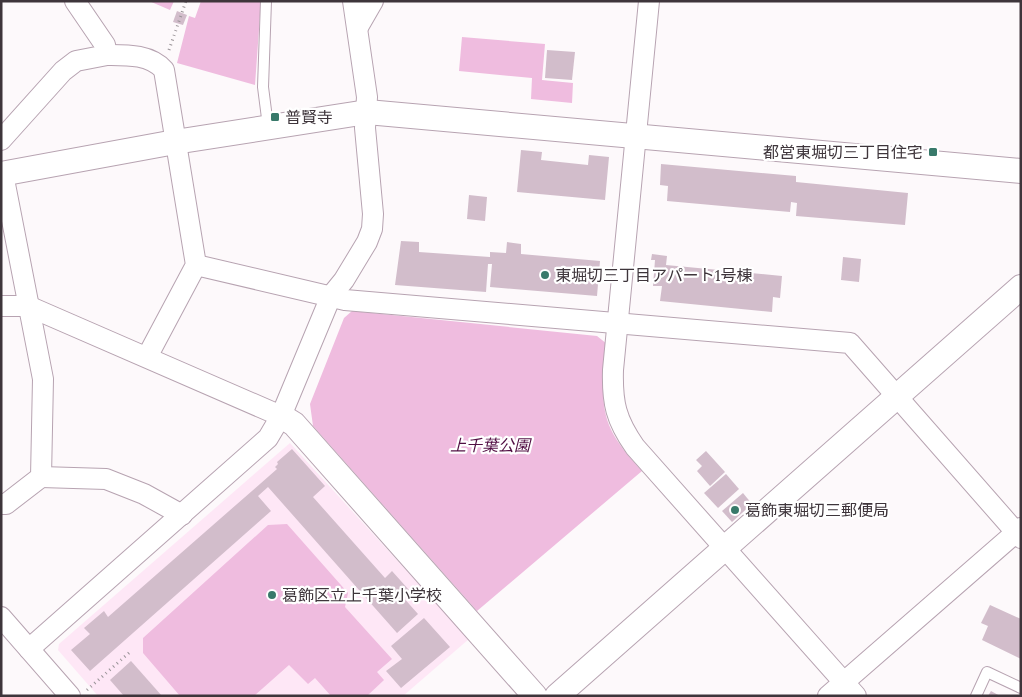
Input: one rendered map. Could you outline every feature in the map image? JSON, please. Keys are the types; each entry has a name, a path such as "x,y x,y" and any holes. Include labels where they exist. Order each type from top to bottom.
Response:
{"street":[{"path":"75,1 105,45 107,55"},
{"path":"29,649 182,516 268,438 281,416 330,296 344,280 367,242 372,229 373,214 365,128 367,112 363,61 354,1"},
{"path":"358,27 373,1"},
{"path":"649,1 634,135 612,396 623,431 849,689"},
{"path":"1,140 62,71 76,60 107,55 144,58 158,62 164,70 196,265 147,357"},
{"path":"41,478 43,379 2,172 268,126 367,112 1021,171"},
{"path":"196,265 345,300 850,343 1019,533 849,689 828,696"},
{"path":"557,696 1021,287"},
{"path":"1,306 28,306 281,416 294,424 535,696"},
{"path":"1,504 6,504 41,478 106,479 144,494 182,516"},
{"path":"1,617 29,649 78,693"}],"lane":[{"path":"266,1 263,87 268,126"},
{"path":"976,696 988,672 1021,688"}],"path":[{"path":"166,59 186,1"},
{"path":"78,693 130,652"}],"shaded area":[{"name":"葛飾区立上千葉小学校","path":"290,443 469,639 403,696 98,696 58,650 59,644"}],"green space":[{"path":"149,1 174,1 170,10"},
{"path":"201,1 261,1 255,85 177,63 189,16 195,18"},
{"path":"462,37 545,44 542,80 573,83 572,103 531,99 532,78 459,71"},
{"name":"上千葉公園","path":"352,311 597,336 607,344 604,384 605,413 617,440 642,471 477,611 313,426 310,404 344,318"},
{"path":"287,524 348,593 345,607 392,659 377,672 384,680 367,696 331,696 315,678 308,684 289,665 254,696 180,696 143,653 143,638 268,525"}],"building":[{"path":"177,11 187,15 183,25 173,22"},
{"path":"547,50 575,52 572,80 545,78"},
{"path":"521,150 542,152 541,160 588,165 589,155 609,157 605,200 517,192"},
{"path":"661,164 796,176 796,182 908,193 905,225 796,216 797,203 791,202 790,212 667,201 668,186 660,185"},
{"path":"469,195 487,197 485,221 467,219"},
{"name":"東堀切三丁目アパート1号棟","path":"401,241 419,242 419,252 490,257 490,252 506,253 507,242 521,244 521,254 600,261 597,296 490,287 492,264 488,264 486,292 395,285"},
{"path":"652,254 667,256 666,265 782,276 780,298 773,297 772,312 660,301 662,286 653,286 655,260 651,260"},
{"path":"843,257 861,259 859,282 841,280"},
{"path":"292,449 325,486 313,497 385,578 392,571 409,590 402,596 418,614 397,633 268,487 258,496 271,511 90,671 71,650 90,634 84,628 104,611 108,617 277,469 275,467 278,464 277,462"},
{"path":"706,451 725,472 710,486 697,471 702,466 696,460"},
{"path":"726,474 739,489 718,508 704,493"},
{"path":"743,493 752,504 732,522 722,511"},
{"path":"990,605 1021,619 1021,659 982,640 988,626 981,623"},
{"path":"424,618 450,647 401,688 386,671 402,659 391,646"},
{"path":"131,661 162,696 124,696 110,680"},
{"path":"991,691 1000,696 988,696"}],"place":[{"name":"普賢寺","path":"275,117"},
{"name":"都営東堀切三丁目住宅","path":"933,152"},
{"name":"東堀切三丁目アパート1号棟","path":"545,275"},
{"name":"葛飾東堀切三郵便局","path":"735,510"},
{"name":"葛飾区立上千葉小学校","path":"272,595"}]}
